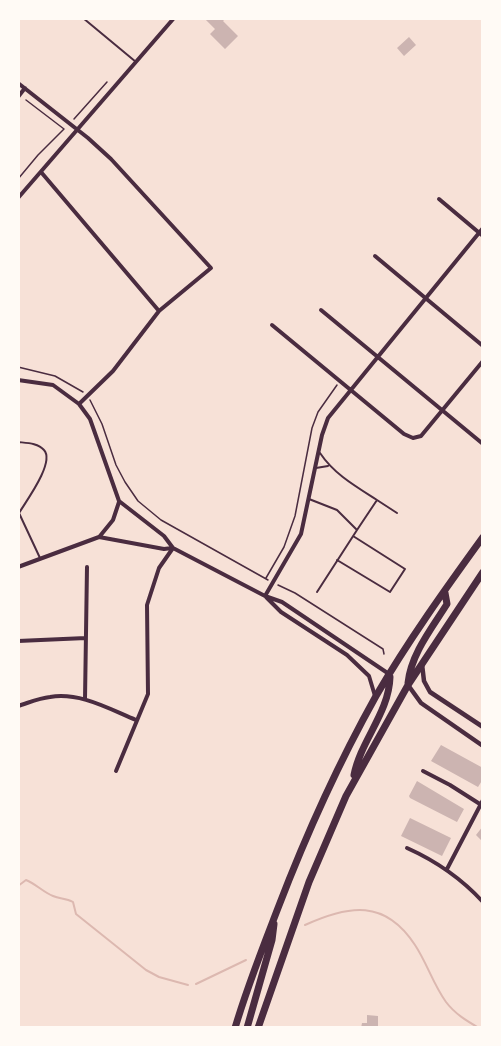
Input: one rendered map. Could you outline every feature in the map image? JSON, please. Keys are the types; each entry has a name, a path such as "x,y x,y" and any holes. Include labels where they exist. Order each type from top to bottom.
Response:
{"highway":[{"path":"235,1028 247,988 310,828 375,698 483,537"},
{"path":"258,1028 309,882 353,783 408,685 483,572"},
{"path":"408,685 409,671 419,649 447,604 444,593"},
{"path":"353,783 358,758 385,706 390,674"},
{"path":"247,1028 272,940 274,919"}],"street":[{"path":"18,198 174,18"},
{"path":"18,83 78,129 111,159 211,268 159,311 112,371 79,404"},
{"path":"18,97 25,88"},
{"path":"41,172 159,311"},
{"path":"439,199 481,234"},
{"path":"265,596 301,534 318,451 328,418 377,356 481,234 483,228"},
{"path":"375,256 483,346"},
{"path":"321,310 483,444"},
{"path":"272,325 349,390 404,434 413,438 421,436 483,361"},
{"path":"18,380 53,386 79,404 90,419 119,501 164,536 173,548 265,596 282,602 390,674"},
{"path":"99,537 113,520 119,501"},
{"path":"18,567 99,537 164,549 173,548"},
{"path":"116,771 148,694 147,605 159,568 173,548"},
{"path":"85,699 87,567"},
{"path":"265,596 280,612 347,655 369,676 375,698"},
{"path":"18,641 87,638"},
{"path":"422,664 424,681 430,692 483,727"},
{"path":"408,685 421,703 483,746"},
{"path":"18,706 49,697 85,699 136,720"},
{"path":"423,771 482,804 447,869"},
{"path":"407,848 432,859 447,869 483,902"}],"lane":[{"path":"83,18 136,62"},
{"path":"18,442 38,445 48,456 46,466 19,513 40,558"},
{"path":"318,451 328,466 397,513"},
{"path":"315,468 328,466"},
{"path":"309,500 337,510 357,530"},
{"path":"317,592 377,500"},
{"path":"337,560 390,592 405,569 353,536"}],"path":[{"path":"73,120 107,82"},
{"path":"18,179 64,129 24,98"},
{"path":"18,367 55,376 81,389"},
{"path":"90,399 102,424 116,465 138,501 161,520 266,579 284,547 295,516 312,428 318,412 336,387"},
{"path":"284,589 295,593 383,650 384,654"}],"building":[{"path":"204,18 226,18 223,21 238,36 225,49 210,34 215,29"},
{"path":"409,37 416,45 404,56 397,48"},
{"path":"441,745 483,768 483,779 478,787 431,761"},
{"path":"417,781 464,809 457,822 410,798"},
{"path":"410,818 451,838 442,856 401,836"},
{"path":"483,826 483,842 476,835"},
{"path":"367,1015 378,1016 378,1028 361,1028 362,1023 367,1023"}],"waterway":[{"path":"18,886 26,880 49,894 73,902 76,914 146,970 159,977 188,985"},
{"path":"305,925 351,910 379,913 391,920 415,945 446,1002 457,1014 479,1028"},
{"path":"196,984 246,960"}]}
